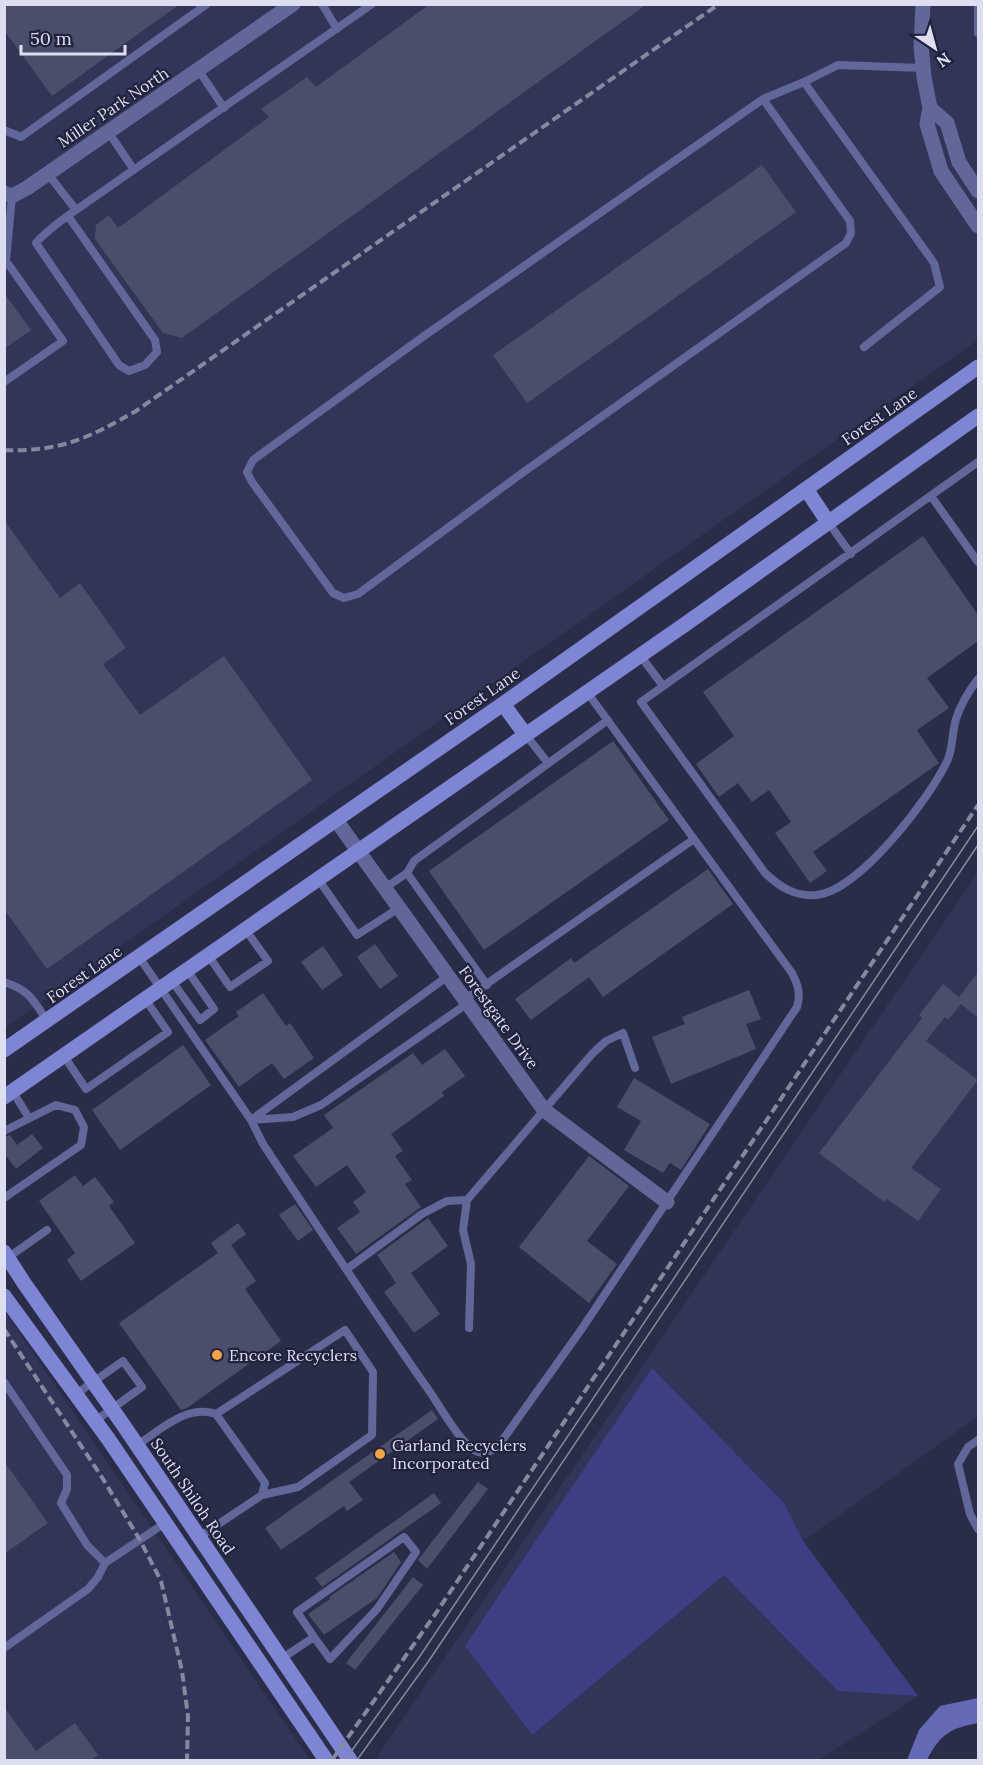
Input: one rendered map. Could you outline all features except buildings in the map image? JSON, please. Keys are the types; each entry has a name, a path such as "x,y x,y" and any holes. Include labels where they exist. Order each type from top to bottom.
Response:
{"main road":[{"name":"Forest Lane","path":"4,1050 503,704 978,367"},
{"path":"9,1095 640,656 978,416"},
{"path":"806,489 828,522"},
{"path":"503,704 525,734"},
{"name":"South Shiloh Road","path":"6,1256 137,1445 350,1761"},
{"path":"4,1296 95,1421 326,1761"}],"street":[{"name":"Miller Park North","path":"8,195 48,174 109,133 292,4"},
{"path":"923,4 921,46 930,108 927,124 941,171 978,226"},
{"path":"930,108 947,123 959,162 978,191"},
{"name":"Forestgate Drive","path":"336,820 544,1110 667,1202"}],"lane":[{"path":"4,130 21,137 207,4"},
{"path":"322,4 337,29"},
{"path":"48,174 72,213 155,340 157,352 145,365 129,371 119,365 36,243 72,213 372,4"},
{"path":"978,4 978,33"},
{"path":"763,99 850,221 851,233 846,243 518,476 358,594 344,598 333,593 252,482 248,472 253,460 424,336 763,99 838,66 923,68"},
{"path":"199,71 224,108"},
{"path":"804,82 934,263 940,287 864,347"},
{"path":"109,133 134,170"},
{"path":"4,382 63,341 6,261 8,195"},
{"path":"978,462 641,702 765,873 779,887 797,894 818,895 835,890 859,872 893,838 929,794 949,758 956,719 966,695 978,680"},
{"path":"931,496 978,562"},
{"path":"828,522 851,554"},
{"path":"640,656 663,686"},
{"path":"166,984 251,1120 263,1144 460,1436 471,1448 481,1453 492,1451 504,1438 581,1330 797,1007 800,997 798,984 792,973 587,692"},
{"path":"385,888 406,873 414,861 608,720"},
{"path":"525,734 548,763"},
{"path":"251,1120 293,1117 321,1105 694,839"},
{"path":"406,873 487,985"},
{"path":"318,879 357,935 399,908"},
{"path":"208,955 230,987 268,961 245,929"},
{"path":"139,957 200,1020 214,1009 187,970"},
{"path":"251,1120 448,976"},
{"path":"4,982 21,987 47,1021"},
{"path":"64,1056 86,1089 168,1032 145,999"},
{"path":"469,1328 471,1264 463,1230 467,1200 592,1054 606,1041 623,1033 636,1068"},
{"path":"9,1095 29,1118"},
{"path":"4,1131 56,1105 75,1110 84,1127 81,1145 4,1198"},
{"path":"347,1269 422,1214 447,1202 467,1200"},
{"path":"6,1256 47,1230"},
{"path":"199,1537 262,1495 298,1487 372,1435 373,1372 345,1330 216,1414"},
{"path":"76,1394 123,1361 142,1387 95,1421"},
{"path":"4,1382 67,1474 67,1489 61,1503 87,1545 105,1563"},
{"path":"137,1445 184,1414 204,1410 216,1414 265,1483 262,1495"},
{"path":"978,1440 968,1447 957,1464 970,1514 978,1528"},
{"path":"4,1648 88,1589 98,1577 105,1563 165,1523"},
{"path":"404,1537 416,1552 377,1609 330,1659 314,1637 297,1612 404,1537"},
{"path":"281,1659 314,1637"}],"shaded area":[{"path":"5,5 978,5 978,340 5,1028"},
{"path":"978,872 978,1416 803,1541 918,1696 819,1760 380,1760 377,1757"},
{"path":"5,1312 310,1760 5,1760"},
{"path":"652,1368 784,1503 803,1541 918,1696 838,1691 724,1575 532,1735 465,1646"}],"water":[{"path":"978,1698 978,1723 960,1727 947,1734 937,1744 927,1760 907,1760 919,1730 940,1706"}],"tram line":[{"path":"345,1760 420,1656 978,826"},
{"path":"357,1760 428,1662 978,845"}],"railway":[{"path":"4,450 42,449 58,446 88,436 136,411 719,4"},
{"path":"332,1760 436,1613 978,805"},
{"path":"4,1329 103,1479 140,1540 161,1581 182,1671 188,1716 187,1760"}],"place":[{"name":"Encore Recyclers","path":"217,1355"},
{"name":"Garland Recyclers Incorporated","path":"380,1454"}]}
